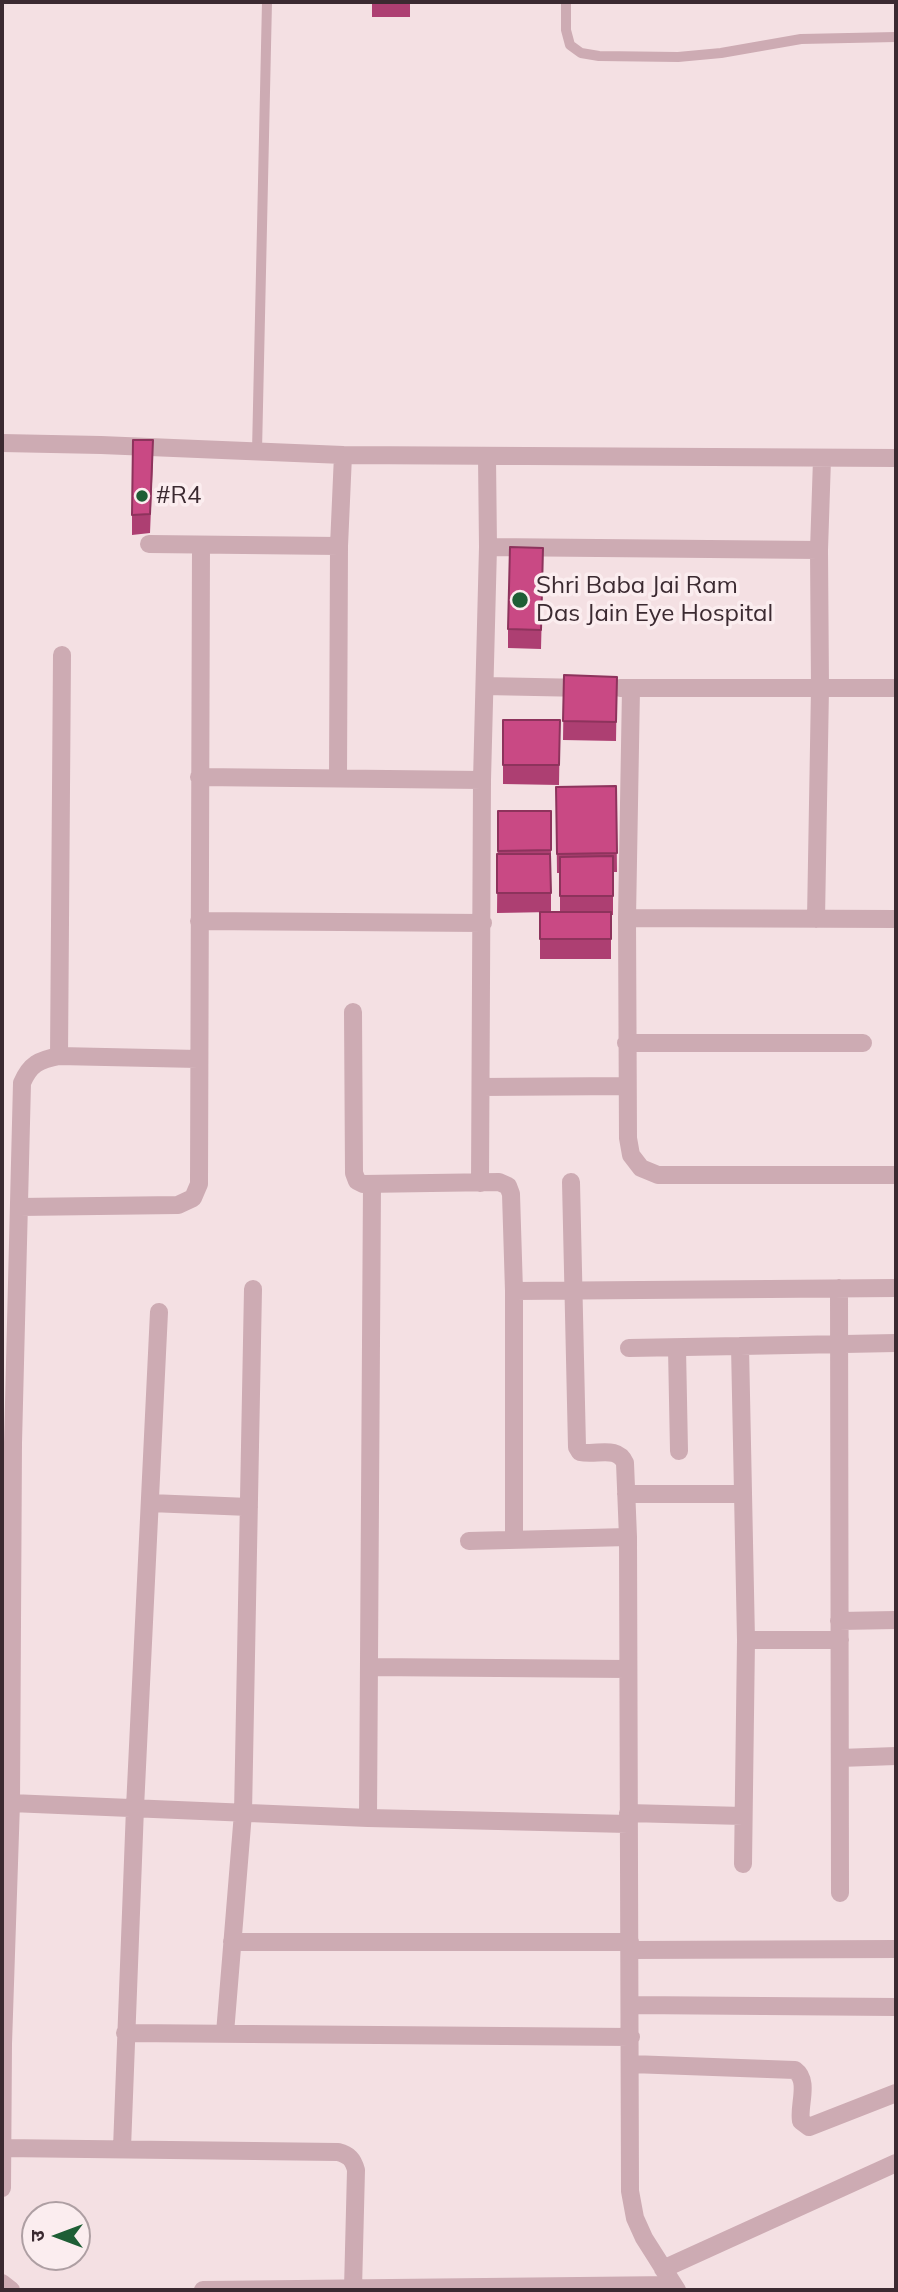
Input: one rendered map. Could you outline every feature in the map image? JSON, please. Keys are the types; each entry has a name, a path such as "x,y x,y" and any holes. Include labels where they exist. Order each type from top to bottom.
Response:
{"street":[{"path":"2,443 342,455 896,458"},
{"path":"338,779 342,455"},
{"path":"480,1183 487,457"},
{"path":"816,919 822,459"},
{"path":"149,544 340,546"},
{"path":"19,1208 177,1205 193,1198 200,1184 198,1059 201,545"},
{"path":"488,547 819,550"},
{"path":"59,1056 62,655"},
{"path":"485,686 631,689 896,688"},
{"path":"631,689 626,1043 628,1138 631,1155 641,1168 657,1175 896,1175"},
{"path":"200,777 482,780"},
{"path":"627,918 896,919"},
{"path":"199,921 483,923"},
{"path":"353,1012 356,1181 363,1184 499,1182 508,1186 511,1194 514,1290 514,1540"},
{"path":"626,1043 863,1043"},
{"path":"2,2188 2,2044 11,1803 6,1678 7,1448 19,1208 22,1083 28,1069 39,1060 59,1056 198,1059"},
{"path":"481,1087 627,1086"},
{"path":"571,1182 577,1447 585,1454 615,1452 622,1456 625,1463 628,1536 630,2191 635,2218 671,2281"},
{"path":"368,1818 372,1184"},
{"path":"839,1288 840,1893"},
{"path":"514,1290 896,1288"},
{"path":"225,2033 243,1813 253,1289"},
{"path":"122,2148 159,1312"},
{"path":"629,1348 896,1343"},
{"path":"740,1346 746,1640 743,1864"},
{"path":"677,1348 680,1451"},
{"path":"626,1494 743,1494"},
{"path":"150,1503 249,1507"},
{"path":"469,1541 628,1536"},
{"path":"839,1621 896,1620"},
{"path":"746,1640 840,1640"},
{"path":"369,1667 627,1668"},
{"path":"840,1758 896,1756"},
{"path":"11,1803 368,1818 628,1819 743,1816"},
{"path":"232,1942 896,1950"},
{"path":"631,2005 896,2007"},
{"path":"125,2033 631,2036"},
{"path":"631,2064 795,2070 802,2076 801,2121 809,2127 896,2092"},
{"path":"3,2148 338,2152 348,2155 356,2170 353,2289"},
{"path":"203,2290 671,2281 896,2163"},
{"path":"2,2283 11,2290"}],"lane":[{"path":"257,451 267,2"},
{"path":"566,2 566,30 570,45 581,53 599,56 678,57 721,53 801,39 896,37"}],"building":[{"name":"#R4","path":"133,440 153,440 150,514 132,515"},
{"path":"510,547 543,548 541,630 508,629"},
{"path":"564,675 617,677 616,722 563,721"},
{"path":"503,720 560,720 559,765 503,765"},
{"path":"616,786 617,853 557,854 556,787"},
{"path":"498,811 551,811 551,850 498,851"},
{"path":"497,854 550,854 551,893 497,893"},
{"path":"613,856 613,896 560,896 560,857"},
{"path":"540,912 611,912 611,939 540,939"}],"place":[{"name":"#R4","path":"142,496"},
{"name":"Shri Baba Jai Ram Das Jain Eye Hospital","path":"520,600"}]}
